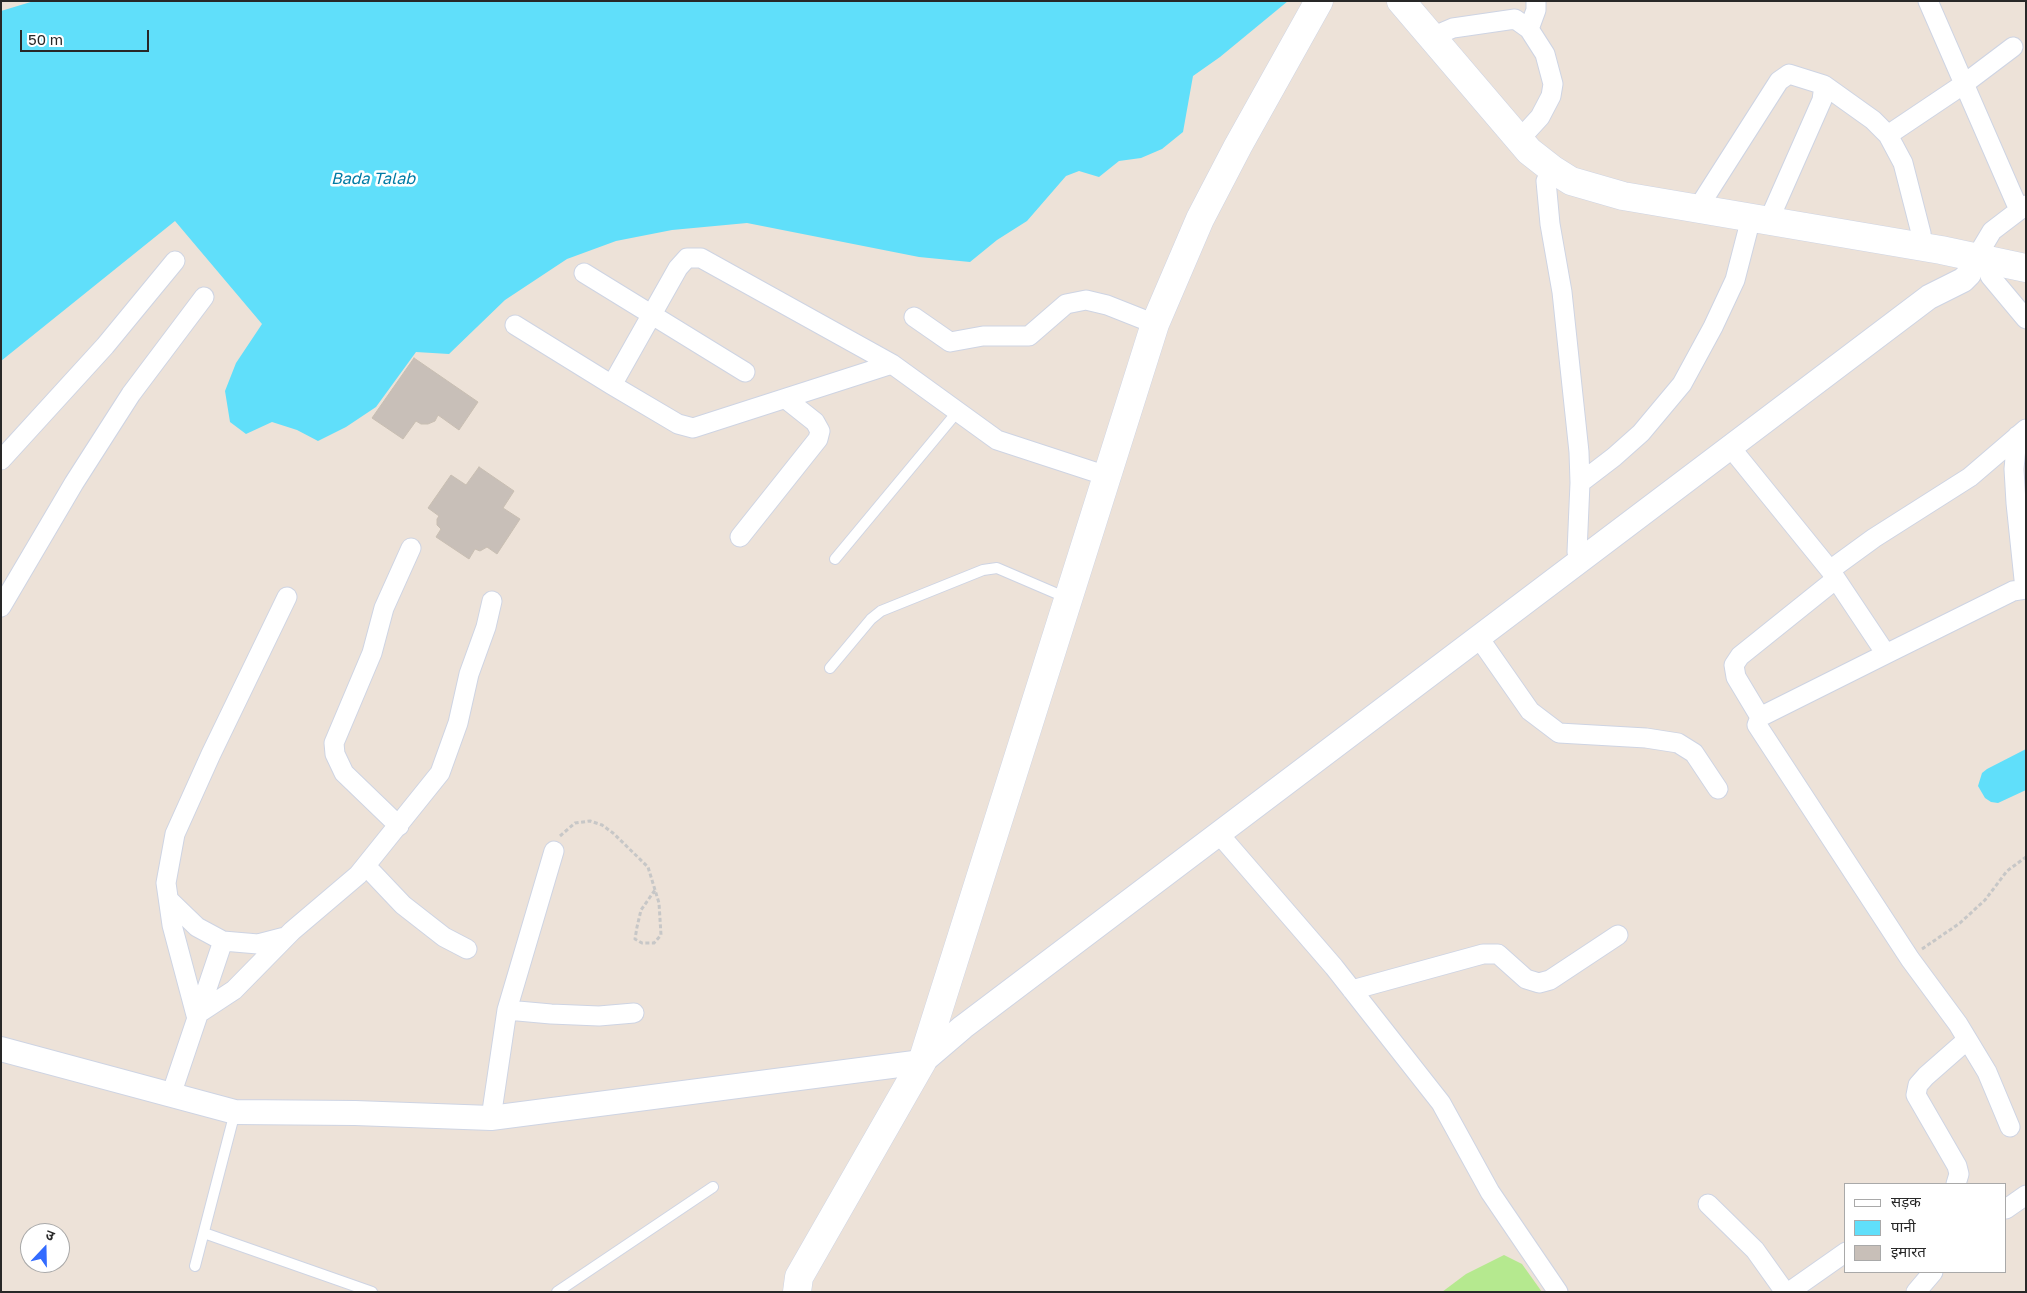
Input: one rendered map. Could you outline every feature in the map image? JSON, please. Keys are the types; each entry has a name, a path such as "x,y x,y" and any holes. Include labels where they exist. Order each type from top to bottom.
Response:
{"main road":[{"path":"792,1287 922,1062 1155,324 1200,219 1238,146 1319,1"},
{"path":"1401,1 1519,140 1552,169 1571,180 1623,196 1922,247 1999,266"}],"street":[{"path":"1529,29 1536,10 1536,1"},
{"path":"1928,1 1964,84 2022,207 1992,231 1999,266 2026,319"},
{"path":"1432,37 1453,28 1515,19 1529,29 1545,54 1553,84 1547,106 1540,117 1519,140"},
{"path":"1888,135 1964,84 2013,47"},
{"path":"1698,208 1779,81 1789,74 1824,85 1873,120 1888,135 1903,163 1922,232 1922,247"},
{"path":"1580,483 1614,457 1641,432 1682,384 1713,327 1760,219 1822,100 1824,85"},
{"path":"1552,169 1546,181 1550,224 1562,292 1579,452 1580,483 1577,552 1581,561"},
{"path":"612,386 678,268 687,258 701,258 892,364 997,440 1107,476"},
{"path":"1,460 105,346 175,261"},
{"path":"1,1049 235,1112 355,1113 490,1118 922,1062 963,1027 1929,298 1963,280 1969,274 1999,266"},
{"path":"584,273 651,316 745,372"},
{"path":"1,608 74,482 131,394 204,297"},
{"path":"914,317 950,342 983,336 1029,336 1066,304 1086,300 1108,305 1155,324"},
{"path":"515,325 612,386 678,424 693,428 892,364"},
{"path":"740,537 818,439 820,431 815,422 786,399"},
{"path":"1760,717 1736,677 1734,665 1740,656 1874,538 1970,477 2021,432"},
{"path":"2010,1127 1987,1072 1958,1024 1910,959 1757,725 1760,717 2013,591 2025,589 2014,469 2021,432"},
{"path":"1731,448 1832,574 1886,654"},
{"path":"399,826 344,773 335,754 334,743 372,653 384,608 411,548"},
{"path":"196,1016 172,925 166,882 175,834 211,754 287,597"},
{"path":"196,1016 234,990 286,936 358,875 440,773 458,723 469,674 486,627 492,600"},
{"path":"1480,638 1530,712 1559,732 1646,738 1678,743 1694,753 1718,789"},
{"path":"1219,834 1280,903 1352,990 1441,1104 1490,1192 1558,1292"},
{"path":"490,1118 508,1010 554,851"},
{"path":"366,866 403,905 444,937 467,949"},
{"path":"169,900 197,927 223,940 258,944 286,936"},
{"path":"1352,990 1482,954 1498,954 1526,979 1539,983 1550,980 1618,935"},
{"path":"171,1094 223,940"},
{"path":"508,1010 599,1016 634,1013"},
{"path":"1956,1183 1959,1174 1958,1166 1916,1095 1918,1085 1926,1076 1967,1040"},
{"path":"2007,1208 2026,1195"},
{"path":"1708,1204 1755,1250 1787,1292 1844,1253"},
{"path":"1916,1292 1932,1273"}],"lane":[{"path":"835,559 958,411"},
{"path":"830,668 871,619 881,611 983,570 997,568 1004,570 1068,599"},
{"path":"195,1266 235,1112"},
{"path":"557,1292 714,1187"},
{"path":"204,1233 372,1292"}],"path":[{"path":"554,851 559,837 575,823 590,821 602,825 628,846 648,867 655,890 659,904 661,935 654,943 642,943 635,939 641,910 655,890"},
{"path":"1910,959 1924,946 1960,923 1985,900 2007,871 2026,857"}],"green space":[{"path":"1504,1255 1522,1264 1542,1292 1442,1292 1466,1274"}],"water":[{"name":"Bada Talab","path":"34,1 1288,1 1220,57 1193,76 1183,132 1162,149 1141,158 1119,161 1099,177 1079,171 1066,176 1027,221 997,240 970,262 919,257 747,223 672,230 616,241 567,259 505,300 449,354 416,352 376,407 346,427 318,441 297,430 272,422 246,434 230,422 225,391 236,363 262,324 175,221 1,361 1,11"},
{"path":"2026,749 2026,790 1998,803 1991,802 1985,798 1978,786 1982,773"}],"building":[{"path":"414,358 478,402 459,430 438,415 435,421 428,424 421,424 416,421 403,439 372,418"},
{"path":"479,467 514,491 503,508 520,519 497,554 487,547 480,551 475,549 469,559 436,537 441,529 437,525 439,516 428,508 451,475 466,485"}]}
